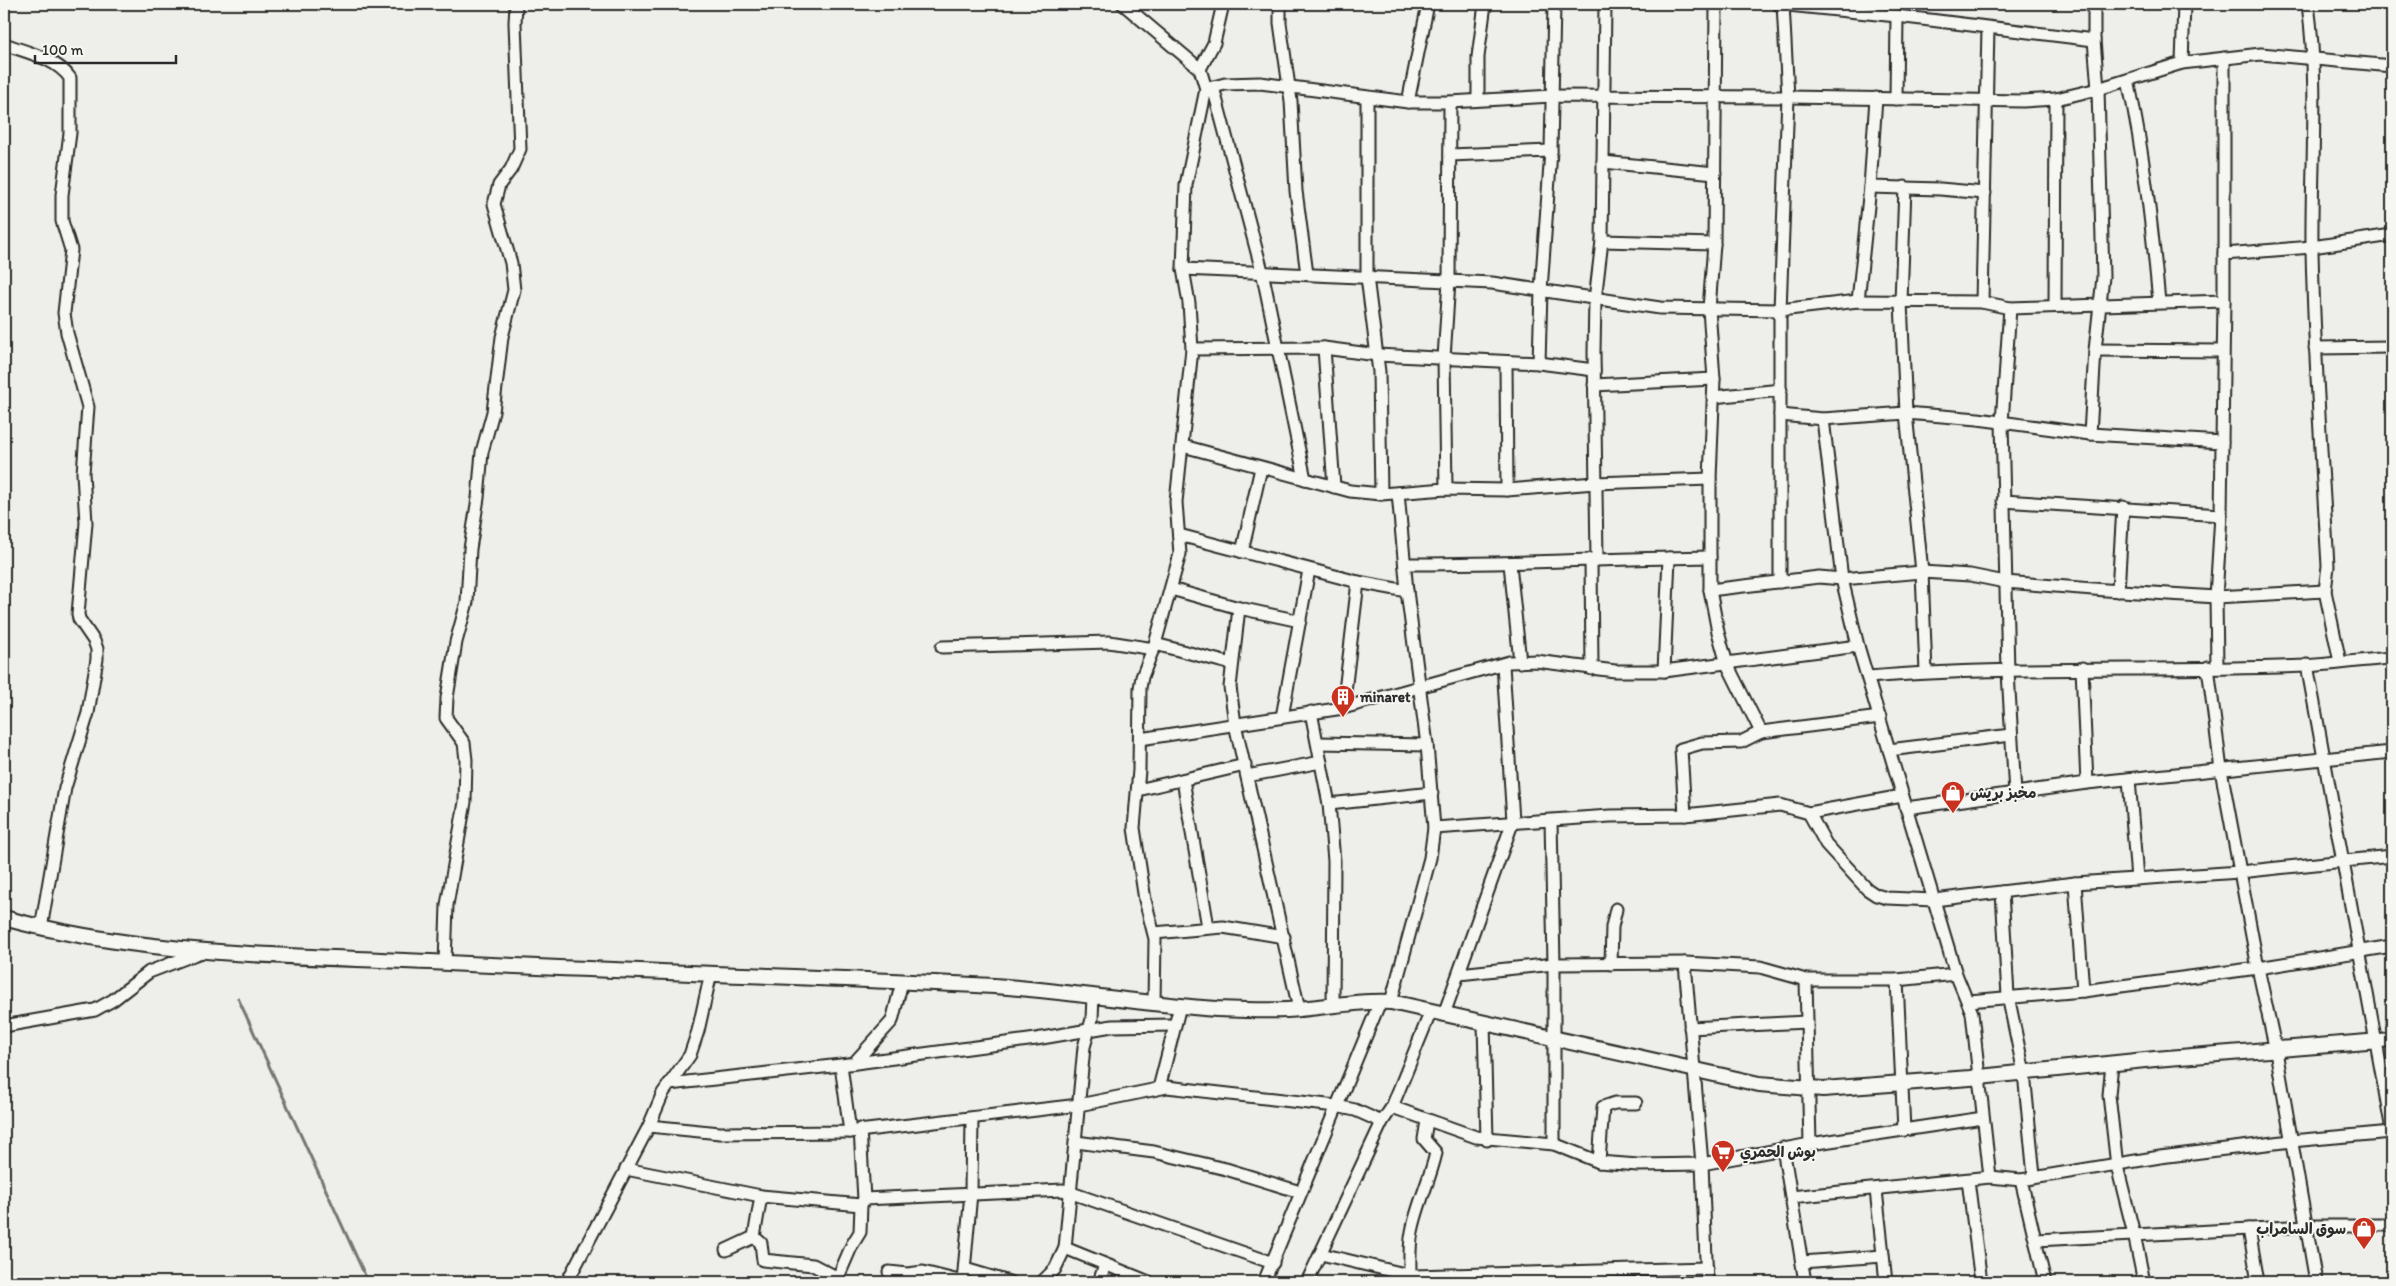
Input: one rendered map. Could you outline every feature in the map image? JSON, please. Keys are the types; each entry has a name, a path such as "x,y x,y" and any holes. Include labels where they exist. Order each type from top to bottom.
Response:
{"street":[{"path":"445,962 447,904 463,818 466,760 464,743 446,718 447,698 456,642 467,602 470,549 478,498 482,452 493,412 502,337 514,290 511,263 494,204 499,185 511,169 520,148 516,4"},
{"path":"1123,4 1200,68 1209,88 1262,271 1305,479"},
{"path":"1200,68 1214,43 1224,4"},
{"path":"1280,4 1281,30 1290,86 1294,173 1307,274"},
{"path":"1408,102 1428,4"},
{"path":"1478,99 1478,57 1485,4"},
{"path":"1539,363 1541,290 1551,151 1554,4"},
{"path":"1592,669 1595,483 1594,370 1596,300 1602,241 1605,4"},
{"path":"1716,4 1714,244 1709,309 1714,379 1710,479 1710,590 1718,632 1727,664 1761,732"},
{"path":"1778,4 1897,16 2094,40"},
{"path":"1780,582 1780,310 1788,97 1783,4"},
{"path":"2090,434 2095,350 2101,303 2103,244 2094,4"},
{"path":"2182,63 2184,4"},
{"path":"2308,4 2314,60 2312,247 2315,348 2328,566 2325,591 2340,662"},
{"path":"1896,99 1897,16"},
{"path":"1982,302 1988,28"},
{"path":"4,44 59,66 70,78 70,133 62,195 62,220 71,250 64,313 67,333 88,408 83,473 86,523 78,614 79,619 94,641 97,649 97,659 88,714 65,788 41,928"},
{"path":"1209,88 1239,82 1290,86 1367,98 1408,102 1450,102 1552,96 1604,98 1876,98 2023,102 2056,99 2098,89 2182,63 2261,54 2392,66"},
{"path":"2224,58 2224,300 2221,515 2212,667 2221,770 2258,968 2276,1051 2316,1282"},
{"path":"2128,80 2140,135 2148,189 2159,302"},
{"path":"1154,1003 1154,933 1146,908 1134,828 1138,790 1140,688 1142,677 1155,646 1180,554 1176,508 1192,350 1183,269 1187,175 1209,88"},
{"path":"1367,98 1367,276 1377,355 1381,494"},
{"path":"1858,301 1870,187 1876,98"},
{"path":"2055,305 2056,99"},
{"path":"1446,490 1444,358 1449,281 1450,102"},
{"path":"1450,155 1551,151"},
{"path":"1603,162 1715,173"},
{"path":"1870,187 1905,187 1985,194"},
{"path":"1905,187 1900,302 1906,413 1922,572 1926,672"},
{"path":"2224,254 2312,247 2392,235"},
{"path":"1602,241 1714,244"},
{"path":"1183,269 1262,271 1492,283 1596,300 1660,308 1780,310 1858,301 1982,302 2010,308 2101,303 2224,300"},
{"path":"2010,308 2002,422 2008,672 2015,794"},
{"path":"2315,348 2392,347"},
{"path":"1192,350 1324,348 1377,355 1506,363 1539,363 1594,370"},
{"path":"1324,348 1334,487"},
{"path":"2095,350 2222,351"},
{"path":"1506,363 1507,490"},
{"path":"1594,385 1714,379"},
{"path":"1713,397 1781,390"},
{"path":"1780,415 1823,419 1906,413 2002,422 2090,434 2222,442"},
{"path":"1823,419 1842,579 1858,646 1869,677 1902,796 1956,974 1969,1001 1990,1177"},
{"path":"1183,446 1350,491 1381,494 1446,490 1507,490 1595,483 1710,479"},
{"path":"1242,552 1261,468"},
{"path":"1264,1282 1336,1106 1386,1002 1430,858 1434,828 1428,745 1407,591 1398,493"},
{"path":"2003,501 2122,507 2221,515"},
{"path":"2118,591 2122,507"},
{"path":"1179,536 1358,582 1407,591"},
{"path":"1404,564 1510,564 1594,559 1710,557"},
{"path":"1664,671 1669,558"},
{"path":"1510,564 1520,662"},
{"path":"1282,717 1309,570"},
{"path":"1710,590 1819,577 1842,579 1922,572 1970,575 2005,582 2216,596 2325,591"},
{"path":"1343,708 1358,582"},
{"path":"1171,589 1240,608 1300,620"},
{"path":"1240,608 1230,687 1235,724 1299,1009"},
{"path":"942,647 1109,642 1155,646 1232,664"},
{"path":"1140,739 1343,708 1520,662 1536,661 1592,669 1664,671 1858,646"},
{"path":"1869,677 1926,672 2008,672 2082,668 2307,666 2392,658"},
{"path":"1307,1282 1382,1122 1392,1107 1459,974 1513,821 1503,665"},
{"path":"1791,1197 1876,1190 1990,1177 2021,1180 2034,1176 2117,1166 2160,1157 2392,1131 2360,951 2341,861 2325,760 2307,666"},
{"path":"2082,668 2087,783"},
{"path":"1311,712 1328,804 1335,886 1333,1006"},
{"path":"1685,815 1681,749 1702,743 1741,742 1761,732 1880,717"},
{"path":"1889,750 2011,735"},
{"path":"1318,743 1428,745"},
{"path":"1906,808 2087,783 2392,752"},
{"path":"1138,790 1183,780 1246,770 1321,762"},
{"path":"2129,779 2137,879"},
{"path":"1183,780 1208,927"},
{"path":"1328,804 1432,794"},
{"path":"1434,828 1513,821 1551,821 1610,816 1685,815 1780,805 1809,813 1902,796"},
{"path":"1809,813 1826,844 1867,889 1876,895 1887,898 1934,900 2075,883 2240,872 2392,856"},
{"path":"1551,821 1554,964 1554,1144"},
{"path":"2075,883 2083,991"},
{"path":"2002,892 2008,996 2024,1073 2034,1176"},
{"path":"1611,964 1612,927 1616,909"},
{"path":"4,918 41,928 109,941 201,952 445,962 559,969 711,972 998,987 1180,1006 1250,1010 1299,1009 1386,1002 1553,1037 1694,1070 1773,1086 1809,1089 1902,1084 2112,1063 2392,1040"},
{"path":"1154,933 1208,927 1235,928 1284,936"},
{"path":"1969,1001 2008,996 2083,991 2258,968 2392,946"},
{"path":"4,1026 95,1010 113,1000 149,972 201,952"},
{"path":"1459,974 1554,964 1684,963 1760,967 1806,980 1897,980 1956,974"},
{"path":"1684,963 1702,1164 1707,1282"},
{"path":"568,1282 669,1084 690,1055 711,972"},
{"path":"1806,980 1810,1144"},
{"path":"1897,980 1904,1130"},
{"path":"854,1063 892,1021 902,982"},
{"path":"1042,1282 1055,1269 1064,1248 1084,1047 1093,1010 1093,996"},
{"path":"1159,1088 1180,1006"},
{"path":"1484,1022 1487,1140"},
{"path":"1690,1028 1806,1022"},
{"path":"669,1084 841,1065 1036,1039 1112,1026 1174,1025"},
{"path":"2112,1063 2109,1095 2117,1166 2144,1282"},
{"path":"754,1237 761,1243 763,1260 813,1265 837,1280 852,1244 860,1232 862,1202 855,1131 841,1065"},
{"path":"649,1126 720,1133 855,1131 1079,1105 1159,1088 1336,1106 1355,1110 1382,1122"},
{"path":"1599,1162 1602,1107 1615,1103 1636,1103"},
{"path":"1392,1107 1427,1121 1487,1140 1554,1144 1599,1162 1638,1165 1702,1164 1783,1148 1983,1118"},
{"path":"889,1272 908,1274 923,1272 963,1282 971,1193 972,1118"},
{"path":"1418,1277 1412,1233 1418,1206 1429,1182 1436,1153 1424,1138 1427,1121"},
{"path":"1076,1142 1154,1152 1226,1169 1300,1192"},
{"path":"1783,1148 1805,1282"},
{"path":"626,1169 761,1196 862,1202 971,1193 1053,1190 1071,1192 1273,1263"},
{"path":"1968,1180 1981,1282"},
{"path":"2021,1180 2044,1282"},
{"path":"1876,1190 1886,1282"},
{"path":"754,1237 761,1196"},
{"path":"2367,1225 2392,1225"},
{"path":"2036,1240 2307,1226 2354,1226"},
{"path":"2249,1229 2258,1282"},
{"path":"726,1250 754,1237"},
{"path":"1064,1248 1149,1282"},
{"path":"1321,1254 1418,1277 1707,1268"},
{"path":"1802,1262 1884,1256"},
{"path":"1099,1282 1106,1265"},
{"path":"965,1269 1010,1282"}],"waterway":[{"path":"238,998 368,1282"}],"place":[{"name":"minaret","path":"1343,718"},
{"name":"مخبز بريش","path":"1953,814"},
{"name":"بوش الحمري","path":"1723,1173"},
{"name":"سوق السامراب","path":"2364,1250"}]}
